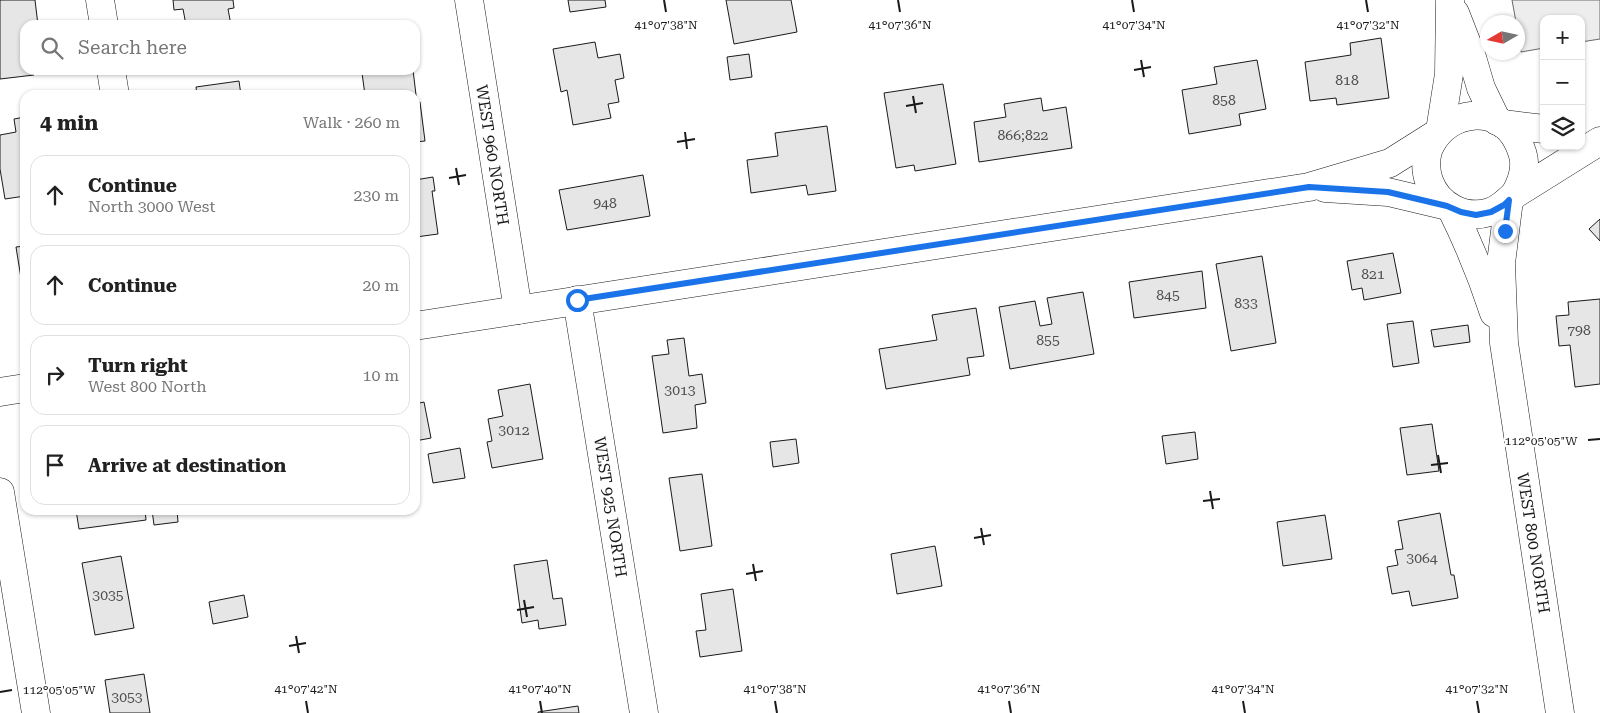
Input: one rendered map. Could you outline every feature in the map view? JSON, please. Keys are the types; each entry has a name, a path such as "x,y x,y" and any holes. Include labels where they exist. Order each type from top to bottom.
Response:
{"street":[{"path":"100,0 103,20"},
{"name":"WEST 960 NORTH","path":"468,0 518,310"},
{"path":"1450,0 1471,54 1481,88 1500,123"},
{"path":"1449,207 1436,195 1428,180 1426,164 1428,148 1438,133 1449,74 1450,0"},
{"path":"112,75 114,90"},
{"path":"420,325 1309,187 1390,162 1438,133 1450,122 1467,116 1486,116 1500,123 1514,135 1522,149 1524,165 1522,180 1512,197"},
{"path":"1500,123 1540,128"},
{"path":"1585,134 1600,136"},
{"path":"1309,187 1388,192 1476,215 1491,212 1504,205 1512,197 1600,141"},
{"name":"WEST 800 NORTH","path":"1512,197 1501,263 1504,343 1560,713"},
{"name":"WEST 800 NORTH","path":"1449,207 1467,239 1485,283 1504,343"},
{"name":"WEST 925 NORTH","path":"577,300 644,713"},
{"path":"0,392 20,389"},
{"path":"0,492 36,713"}],"shaded area":[{"path":"1512,0 1600,0 1600,39 1585,41 1585,15 1540,15 1540,49 1525,51 1525,15 1515,15"}],"building":[{"path":"0,0 35,0 37,20 20,20 20,75 34,75 0,79"},
{"path":"173,0 233,0 234,8 228,9 230,20 185,20 183,9 174,10"},
{"path":"568,0 605,0 606,7 570,12"},
{"path":"726,0 791,0 797,32 734,44"},
{"path":"1381,38 1389,98 1337,105 1336,98 1310,101 1305,62 1351,55 1350,43"},
{"path":"595,42 598,58 620,54 624,78 615,80 619,102 608,104 611,118 573,125 567,90 561,92 553,49"},
{"path":"749,54 752,77 730,80 727,57"},
{"path":"1257,60 1266,109 1239,114 1241,125 1189,134 1182,90 1217,84 1214,67"},
{"path":"362,75 414,75 415,90 364,90"},
{"path":"239,81 240,90 196,90 196,87"},
{"path":"943,84 956,164 915,171 914,165 896,168 884,93"},
{"path":"1041,98 1043,111 1066,107 1072,148 979,162 974,122 1006,117 1004,104"},
{"path":"420,102 425,141 420,142"},
{"path":"20,118 20,197 5,199 0,169 0,135 16,132 14,119"},
{"path":"827,126 836,191 808,195 806,185 751,193 747,160 778,156 775,133"},
{"path":"643,175 650,216 567,230 559,190"},
{"path":"433,177 435,191 432,191 438,234 420,236 420,179"},
{"path":"1600,219 1600,241 1589,229"},
{"path":"16,247 20,247 20,272"},
{"path":"1393,253 1401,293 1364,300 1362,288 1352,290 1347,261"},
{"path":"1262,256 1276,343 1231,351 1216,264"},
{"path":"1202,271 1206,308 1134,318 1129,282"},
{"path":"1083,292 1094,354 1010,369 999,307 1035,301 1040,326 1052,324 1047,298"},
{"path":"1600,299 1600,384 1575,387 1570,345 1559,346 1556,316 1569,315 1568,302"},
{"path":"976,308 984,356 967,358 970,375 886,389 879,349 937,340 932,315"},
{"path":"1413,321 1419,363 1393,367 1387,324"},
{"path":"1468,325 1470,342 1434,347 1431,330"},
{"path":"684,338 689,376 702,374 706,403 695,405 697,428 663,433 652,356 669,354 667,340"},
{"path":"530,384 543,459 492,468 487,442 492,441 488,419 503,416 498,390"},
{"path":"424,402 431,438 420,440 420,403"},
{"path":"1432,424 1439,471 1407,475 1400,428"},
{"path":"1195,432 1198,459 1166,464 1162,436"},
{"path":"796,439 799,463 773,467 770,442"},
{"path":"460,448 465,478 433,483 428,454"},
{"path":"702,474 712,546 680,551 669,478"},
{"path":"1440,513 1451,575 1454,575 1458,598 1412,606 1409,591 1392,594 1387,567 1398,565 1395,550 1403,549 1398,521"},
{"path":"77,515 146,515 146,520 79,529"},
{"path":"153,515 177,515 178,522 154,525"},
{"path":"1325,515 1332,559 1283,566 1277,522"},
{"path":"935,546 942,586 897,594 891,554"},
{"path":"121,556 134,628 95,635 82,563"},
{"path":"547,560 553,599 562,598 566,625 539,629 538,620 522,623 514,565"},
{"path":"733,589 742,651 700,657 696,631 706,630 701,594"},
{"path":"244,595 248,617 213,624 209,602"},
{"path":"144,674 150,713 110,713 105,680"},
{"path":"578,706 579,713 538,713 538,712"}],"route":[{"path":"577,300 1309,187 1388,192 1476,215 1491,212 1509,200 1505,231"}]}
